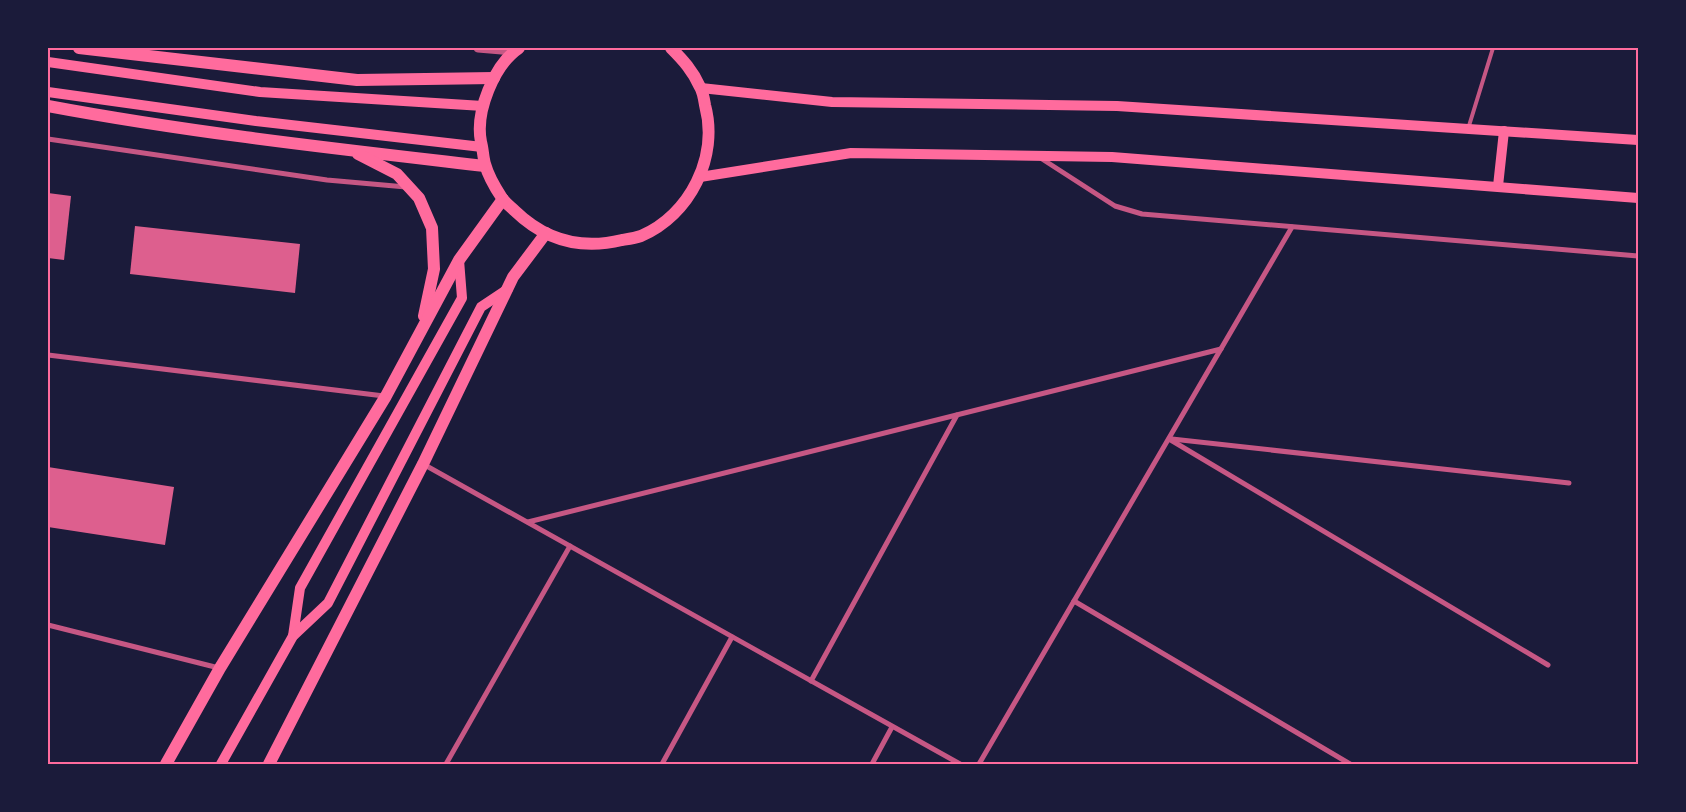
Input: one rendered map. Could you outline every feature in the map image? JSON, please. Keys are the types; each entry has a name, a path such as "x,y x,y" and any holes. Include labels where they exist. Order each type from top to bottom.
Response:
{"main road":[{"path":"78,48 357,80 494,78"},
{"path":"516,49 494,78 483,106 480,136 486,166 503,200 530,226 565,242 603,245 640,236 665,222 685,202 700,177 708,148 709,118 701,88 687,64 671,48"},
{"path":"48,62 260,92 483,106"},
{"path":"701,88 832,102 1116,106 1638,140"},
{"path":"48,92 256,121 482,147"},
{"path":"48,106 105,116 350,150 486,166"},
{"path":"1498,186 1504,131"},
{"path":"350,150 397,174 419,198 432,228 434,269 421,331"},
{"path":"700,177 851,153 1112,157 1638,198"},
{"path":"166,764 220,668 386,396 459,260 503,200"},
{"path":"269,764 423,464 513,277 546,233"},
{"path":"293,636 300,588 462,298 459,260"},
{"path":"221,764 293,636 328,603 481,307 508,288"}],"street":[{"path":"478,48 516,49"},
{"path":"48,139 327,180 409,187"},
{"path":"1036,156 1114,206 1142,214 1638,256"},
{"path":"980,764 1292,227"},
{"path":"528,522 1221,349"},
{"path":"48,354 386,396"},
{"path":"811,681 957,415"},
{"path":"1169,439 1569,483"},
{"path":"1169,439 1548,665"},
{"path":"423,464 960,764"},
{"path":"446,764 570,546"},
{"path":"1074,602 1350,764"},
{"path":"48,624 220,668"},
{"path":"662,764 732,637"},
{"path":"872,764 892,727"}],"lane":[{"path":"1468,129 1493,48"}],"building":[{"path":"48,193 71,196 64,260 48,258"},
{"path":"135,226 300,244 295,293 130,274"},
{"path":"48,467 174,487 165,545 48,527"}]}
